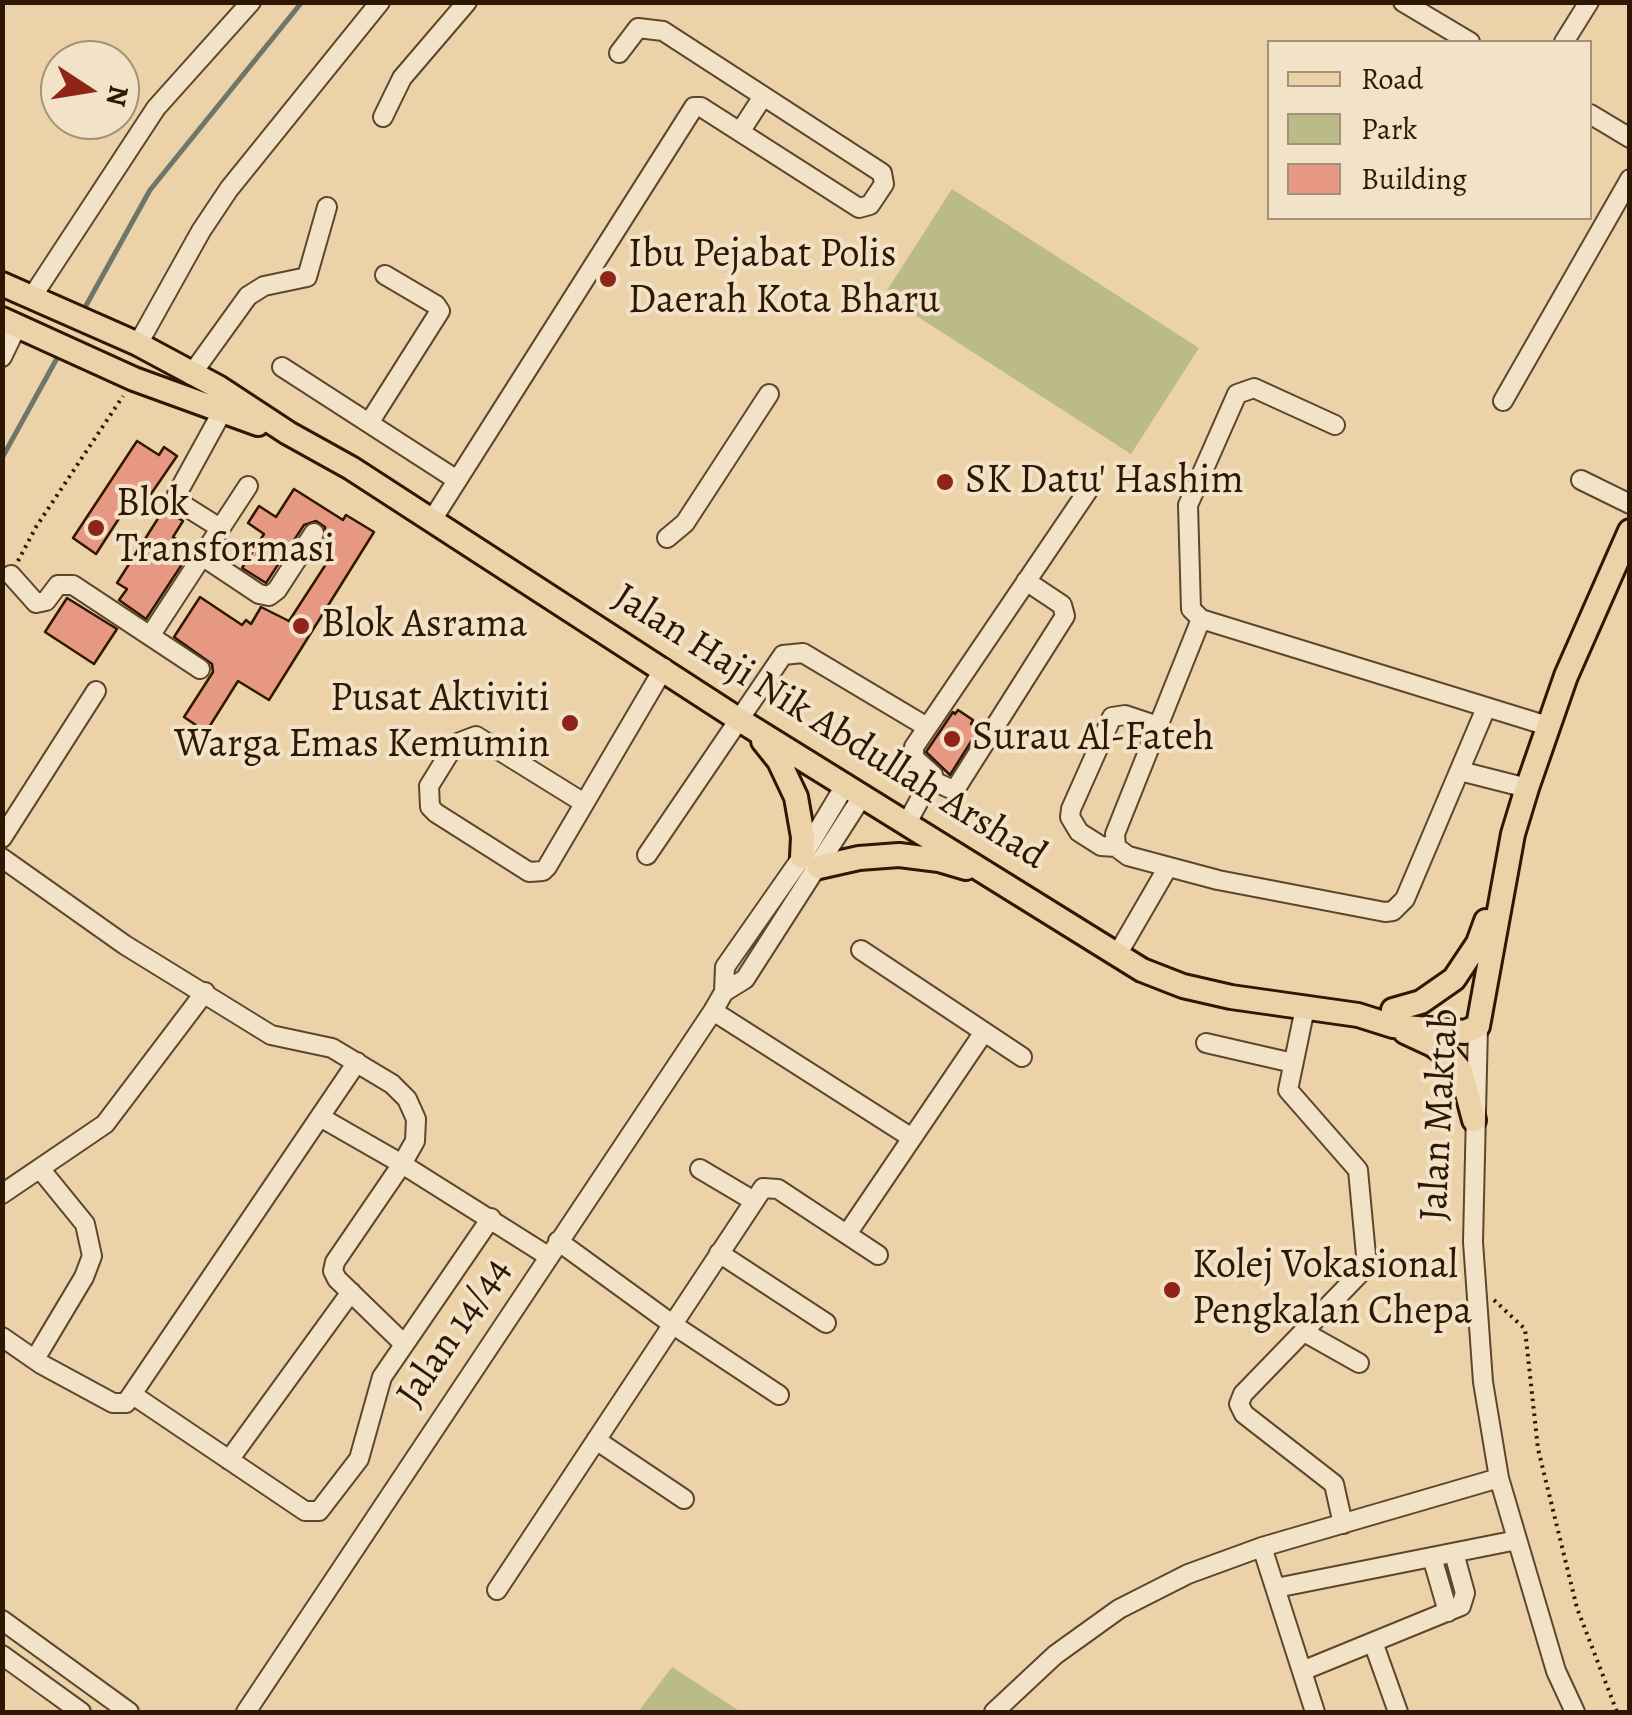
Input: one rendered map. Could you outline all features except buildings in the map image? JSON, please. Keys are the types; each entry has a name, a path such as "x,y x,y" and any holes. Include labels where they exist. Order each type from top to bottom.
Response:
{"main road":[{"name":"Jalan Haji Nik Abdullah Arshad","path":"2,284 132,341 218,387 1117,955 1183,986 1465,1032 1478,1026"},
{"name":"Jalan Haji Nik Abdullah Arshad","path":"10,322 123,374 288,433"},
{"name":"Jalan Maktab","path":"1478,1026 1514,834 1527,788 1586,626 1630,530"},
{"path":"738,719 767,745 789,779 810,862 919,857 959,866 1014,890"},
{"path":"1474,1120 1468,1088 1449,1057 1393,1018 1438,992 1467,964 1478,944 1514,834"}],"street":[{"path":"32,296 156,108 251,2"},
{"path":"132,341 230,189 380,2"},
{"path":"382,117 402,78 467,2"},
{"path":"1565,40 1589,2"},
{"path":"1411,4 1467,40"},
{"path":"432,520 690,110 702,107 859,208 870,205 884,184 882,173 660,30 638,28 619,54"},
{"path":"740,132 762,98"},
{"path":"1592,115 1630,138"},
{"path":"1503,401 1630,179"},
{"path":"191,375 248,296 264,286 308,277 327,207"},
{"path":"370,423 440,311 385,275"},
{"path":"2,357 10,322"},
{"path":"282,366 457,480"},
{"path":"1335,425 1254,388 1238,394 1188,505 1191,609 1201,619 1548,726"},
{"path":"667,538 685,522 769,394"},
{"path":"220,528 185,506 178,494 222,412"},
{"path":"1581,480 1630,504"},
{"path":"150,636 248,486"},
{"path":"907,823 932,772 917,762 913,752 1088,489"},
{"path":"202,556 259,594 269,596 277,590 314,533"},
{"path":"11,575 36,603 46,600 58,585 73,585 200,669"},
{"path":"931,780 947,788 958,785 1065,616 1062,605 1026,582"},
{"path":"1116,847 1115,834 1201,619"},
{"path":"647,856 778,658 796,652 804,654 927,728"},
{"path":"584,803 476,736 454,744 428,786 430,807 436,813 534,874 547,867 664,668"},
{"path":"2,838 96,691"},
{"path":"1158,726 1125,715 1112,717 1071,809 1070,817 1079,832 1101,846 1116,847 1128,856 1168,867 1384,912 1393,911 1405,899 1486,708"},
{"path":"1460,771 1527,788"},
{"name":"Jalan 14/44","path":"246,1712 712,1011 724,992 726,967 810,862 854,789"},
{"path":"2,858 125,945 270,1035 326,1046 400,1090 412,1108 415,1141 333,1266 337,1279 404,1344"},
{"path":"1117,955 1168,867"},
{"path":"861,950 1022,1057"},
{"path":"2,1194 105,1124 206,992"},
{"path":"1305,1008 1289,1094 1358,1170 1368,1262 1363,1272 1243,1394 1239,1404 1244,1414 1334,1484 1343,1524"},
{"path":"712,1011 912,1138"},
{"name":"Jalan Maktab","path":"1478,1026 1474,1120 1476,1283 1483,1382 1499,1478 1556,1671 1575,1712"},
{"path":"846,1234 984,1032"},
{"path":"1206,1043 1294,1062"},
{"path":"2,1337 117,1405 126,1403 357,1062"},
{"path":"320,1117 490,1218 553,1249 779,1394"},
{"path":"700,1169 754,1201"},
{"path":"34,1359 84,1277 92,1256 85,1224 41,1170"},
{"path":"497,1590 764,1188 774,1186 878,1255"},
{"path":"133,1394 306,1511 320,1511 357,1463 380,1380 490,1218"},
{"path":"719,1252 826,1323"},
{"path":"229,1460 352,1292"},
{"path":"1304,1332 1358,1363"},
{"path":"596,1440 684,1499"},
{"path":"994,1712 1055,1655 1118,1609 1188,1574 1262,1547 1499,1478"},
{"path":"1276,1588 1518,1540"},
{"path":"1262,1547 1315,1712"},
{"path":"1302,1671 1462,1606 1466,1598 1454,1553"},
{"path":"1432,1557 1448,1612"},
{"path":"2,1620 130,1712"},
{"path":"1373,1642 1398,1712"},
{"path":"2,1656 81,1712"}],"path":[{"path":"11,575 123,374"},
{"path":"1476,1283 1525,1330 1538,1449 1577,1608 1617,1712"}],"green space":[{"path":"952,189 1199,348 1131,454 884,295"},
{"path":"672,1667 741,1712 638,1712"}],"waterway":[{"path":"83,311 150,190 302,2"},
{"path":"2,458 61,351"}],"place":[{"name":"Ibu Pejabat Polis Daerah Kota Bharu","path":"608,279"},
{"name":"SK Datu' Hashim","path":"945,482"},
{"name":"Blok Transformasi","path":"96,528"},
{"name":"Blok Asrama","path":"301,626"},
{"name":"Pusat Aktiviti Warga Emas Kemumin","path":"570,723"},
{"name":"Surau Al-Fateh","path":"952,739"},
{"name":"Kolej Vokasional Pengkalan Chepa","path":"1172,1290"}]}
